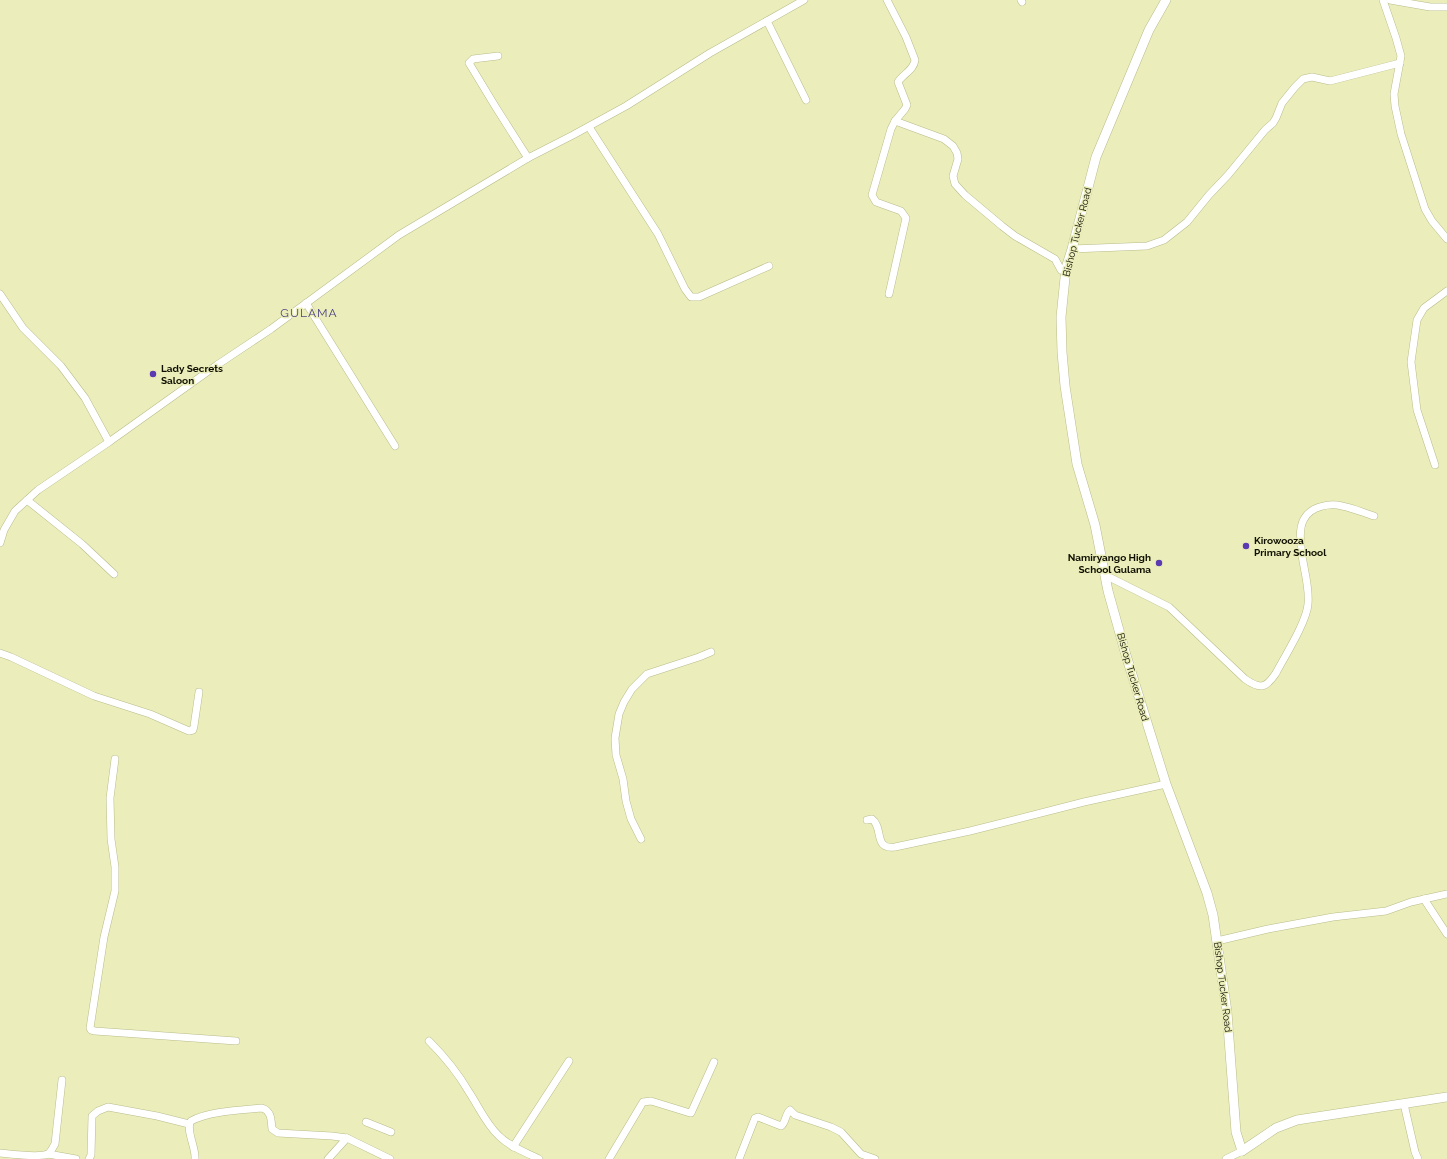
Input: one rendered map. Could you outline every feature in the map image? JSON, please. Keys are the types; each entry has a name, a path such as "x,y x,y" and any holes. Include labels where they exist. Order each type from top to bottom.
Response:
{"main road":[{"name":"Bishop Tucker Road","path":"1166,0 1149,30 1096,157 1066,268 1061,317 1065,386 1077,464 1095,525 1105,575 1126,656 1166,784 1207,893 1213,915 1227,1012 1236,1132 1241,1155"},
{"path":"1241,1155 1276,1128 1297,1120 1447,1097"}],"street":[{"path":"0,543 4,530 15,511 38,490 110,442 399,235 528,158 589,127 639,98 710,53 804,0"},
{"path":"887,0 906,37 915,60 911,69 898,82 907,105 906,109 891,129 872,195 876,202 901,211 906,218 889,294"},
{"path":"1383,0 1401,56 1394,94 1401,134 1425,209 1432,221 1447,239"},
{"path":"1390,0 1430,7 1447,7"},
{"path":"767,21 806,100"},
{"path":"498,56 473,59 469,62 528,158"},
{"path":"1072,249 1147,246 1164,240 1187,222 1265,130 1273,123 1282,103 1303,79 1312,77 1322,80 1336,80 1383,66 1400,63"},
{"path":"896,121 944,139 953,146 957,153 958,159 953,180 959,188 978,207 1015,236 1054,258 1061,270"},
{"path":"589,127 658,234 685,289 691,297 699,297 769,266"},
{"path":"1435,465 1417,410 1411,362 1417,320 1424,308 1447,291"},
{"path":"0,294 23,328 61,366 85,398 110,442"},
{"path":"306,303 396,446"},
{"path":"27,500 82,544 114,574"},
{"path":"1105,575 1169,607 1245,679 1255,686 1260,687 1271,680 1276,673 1306,613 1308,595 1301,545 1301,530 1304,519 1311,511 1320,507 1331,505 1342,506 1374,516"},
{"path":"641,839 631,819 626,801 623,779 616,755 615,738 619,714 632,689 647,674 711,652"},
{"path":"0,653 94,696 150,714 189,731 193,730 199,692"},
{"path":"115,759 110,798 111,839 116,867 115,891 104,937 90,1028 91,1030 95,1031 236,1041"},
{"path":"867,820 872,819 875,821 882,843 887,848 970,831 1084,802 1166,784"},
{"path":"1217,941 1268,929 1333,917 1386,911 1424,899 1447,894"},
{"path":"1424,899 1447,934"},
{"path":"429,1041 454,1069 469,1091 489,1126 500,1137 514,1147 539,1159"},
{"path":"514,1147 569,1061"},
{"path":"609,1159 643,1102 651,1101 690,1113 714,1062"},
{"path":"48,1154 54,1144 62,1080"},
{"path":"1404,1104 1418,1159"},
{"path":"89,1159 91,1155 92,1116 98,1111 108,1107 189,1124"},
{"path":"195,1159 195,1153 188,1127 191,1121 196,1118 219,1113 262,1108 267,1109 270,1114 272,1129 278,1133 347,1138 390,1159"},
{"path":"739,1159 755,1118 758,1117 780,1126 783,1124 787,1112 790,1110 795,1115 831,1127 841,1132 861,1154 875,1159"},
{"path":"366,1122 391,1132"},
{"path":"328,1159 347,1138"},
{"path":"0,1153 40,1156 48,1154 76,1159"},
{"path":"1226,1159 1241,1155"}],"place":[{"name":"Lady Secrets Saloon","path":"153,374"},
{"name":"Kirowooza Primary School","path":"1246,546"},
{"name":"Namiryango High School Gulama","path":"1159,563"}],"district":[{"name":"GULAMA","path":"309,313"}]}
